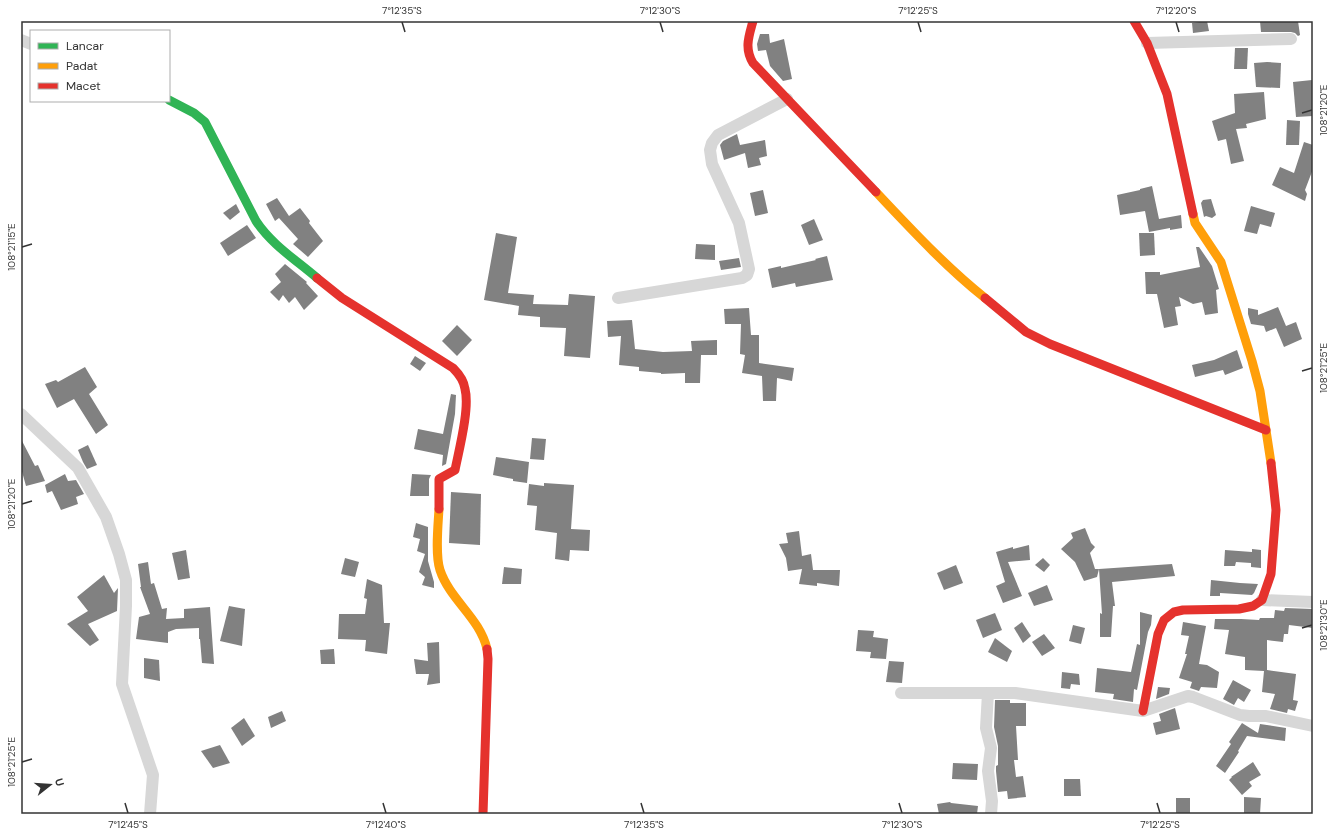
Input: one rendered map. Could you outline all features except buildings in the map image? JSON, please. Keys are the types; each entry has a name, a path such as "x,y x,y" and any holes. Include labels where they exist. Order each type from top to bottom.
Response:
{"street":[{"path":"753,21 746,49 748,56 918,237 967,284 1026,332 1050,344 1266,430"},
{"path":"1134,21 1146,43 1167,94 1195,223 1221,262 1252,361 1260,391 1273,476 1276,510 1271,574 1262,600 1253,606 1239,609 1183,610 1174,612 1164,620 1158,634 1143,710"},
{"path":"1146,43 1291,39"},
{"path":"618,298 742,278 747,275 749,269 741,229 712,164 710,150 712,143 718,135 787,99"},
{"path":"170,101 194,113 205,122 256,221 269,238 342,298 453,368 461,375 467,395 467,406 456,470 439,479 438,561 440,573 480,630 488,659 483,814"},
{"path":"21,414 78,468 106,517 119,554 126,580 122,684 153,775 150,814"},
{"path":"1262,600 1313,602"},
{"path":"901,693 1021,694 1143,710 1188,696 1240,715 1266,716 1313,726"},
{"path":"988,693 986,728 991,748 988,771 992,801 991,814"}],"traffic: fast":[{"path":"170,101 194,113 205,122 256,221 276,244 317,278"}],"traffic: slow":[{"path":"876,192 942,260 985,298"},
{"path":"1193,214 1195,223 1221,262 1260,391 1271,463"},
{"path":"439,509 437,549 440,570 451,591 478,628 487,649"}],"traffic: jam":[{"path":"753,21 748,42 750,58 753,63 876,192"},
{"path":"1134,21 1147,43 1167,94 1193,214"},
{"path":"317,278 342,298 453,368 462,380 466,397 465,418 455,470 439,479 439,509"},
{"path":"985,298 1026,332 1050,344 1266,430"},
{"path":"1143,711 1158,634 1164,620 1174,612 1183,610 1239,609 1253,606 1262,600 1271,574 1276,510 1271,463"},
{"path":"483,814 488,659 487,649"}]}
